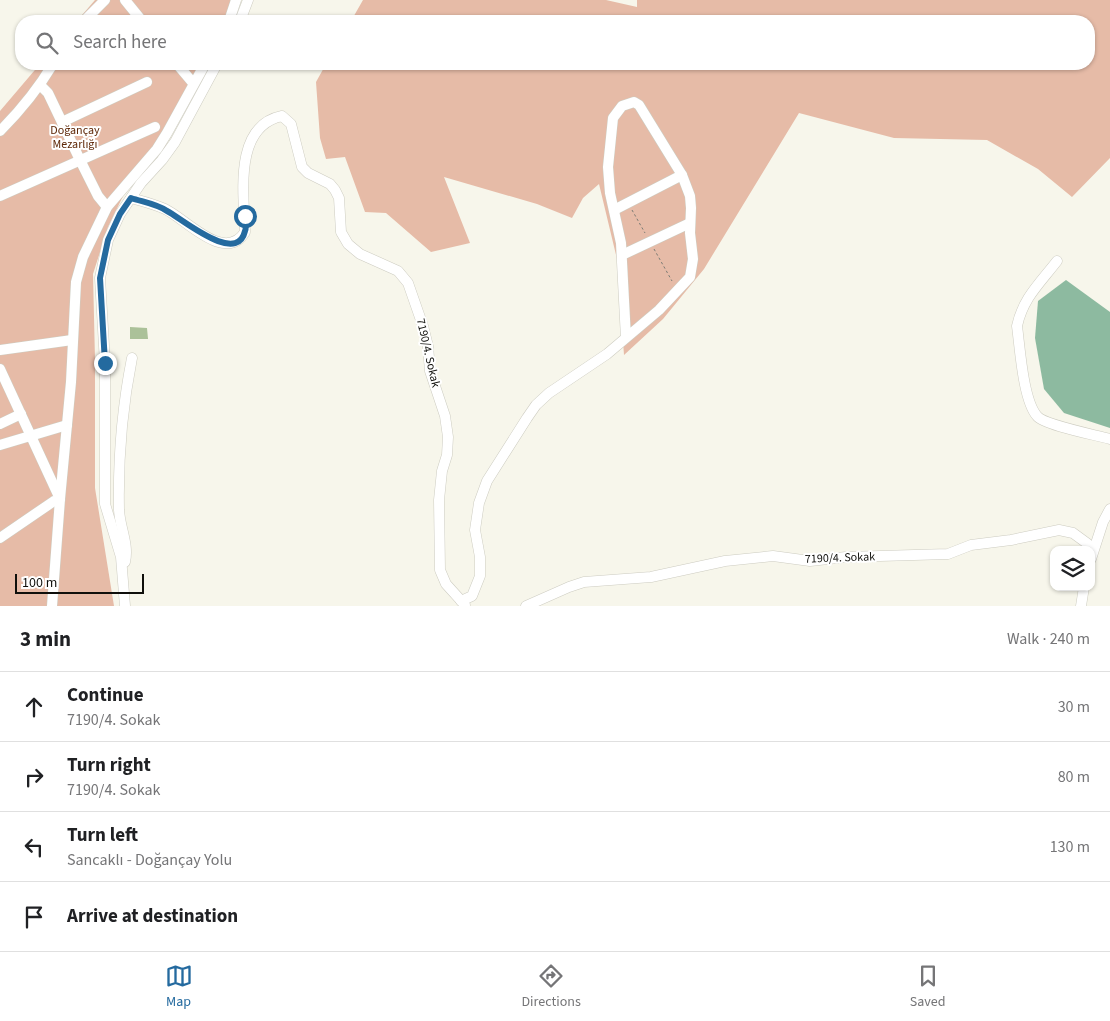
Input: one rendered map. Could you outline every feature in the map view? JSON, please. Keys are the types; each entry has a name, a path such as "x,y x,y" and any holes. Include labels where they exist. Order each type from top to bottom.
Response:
{"street":[{"path":"90,15 105,0"},
{"path":"125,0 137,15"},
{"path":"231,15 236,0"},
{"path":"242,15 248,0"},
{"path":"0,131 40,86 49,70"},
{"path":"182,70 194,83"},
{"path":"52,606 71,382 76,282 83,257 107,207 157,149 202,70"},
{"path":"125,606 121,557 105,504 105,363 100,278 108,240 120,214 141,183 162,160 174,142 214,70"},
{"path":"62,122 147,82"},
{"path":"40,86 48,93 98,196 107,207"},
{"path":"463,603 472,596 480,576 480,557 474,530 479,503 488,481 526,418 536,405 549,394 606,354 626,338 659,310 690,277 693,259 690,196 682,175 639,105 634,102 622,106 613,118 608,167 610,193 621,244 626,338"},
{"name":"7190/4. Sokak","path":"131,198 165,209 211,240 228,244 236,242 246,232 244,163 246,150 260,128 272,118 282,116 291,124 302,167 308,173 330,184 339,198 341,232 348,244 360,254 398,271 408,283 423,326 428,346 430,371 445,416 448,437 447,456 442,471 438,500 440,570 446,584 463,603"},
{"path":"0,196 154,127"},
{"path":"614,210 682,175"},
{"path":"622,255 690,223"},
{"path":"1057,261 1028,297 1019,315 1017,326 1028,398 1037,417 1046,422 1110,439"},
{"path":"0,350 72,340"},
{"path":"123,573 127,555 119,511 122,413 132,358"},
{"path":"0,369 60,499"},
{"path":"0,424 21,414"},
{"path":"0,445 67,424"},
{"path":"0,538 54,501 60,499"},
{"path":"1095,547 1103,522 1110,509"},
{"name":"7190/4. Sokak","path":"526,606 584,582 651,576 725,561 773,556 810,561 846,557 948,554 971,545 1011,540 1059,530 1073,533 1088,546"},
{"path":"1081,606 1083,591"}],"green space":[{"path":"95,0 240,0 235,15 82,15"},
{"path":"363,0 606,0 637,7 637,0 1110,0 1110,158 1072,197 1038,169 987,140 894,138 799,113 704,269 663,319 624,355 617,259 599,184 583,198 572,218 537,204 444,177 470,243 431,252 386,213 365,212 345,157 326,159 320,138 316,82 323,70 1095,70 1095,15 354,15"},
{"name":"Doğançay Mezarlığı","path":"35,70 206,70 165,147 125,192 108,227 93,274 95,488 114,606 0,606 0,111"}],"shaded area":[{"path":"1066,280 1110,312 1110,428 1064,413 1044,389 1035,338 1038,301"}],"building":[{"path":"130,327 147,328 148,339 130,339"}],"route":[{"path":"105,363 100,278 108,240 120,214 131,198 165,209 211,240 228,244 241,239 246,232 245,216"}]}
